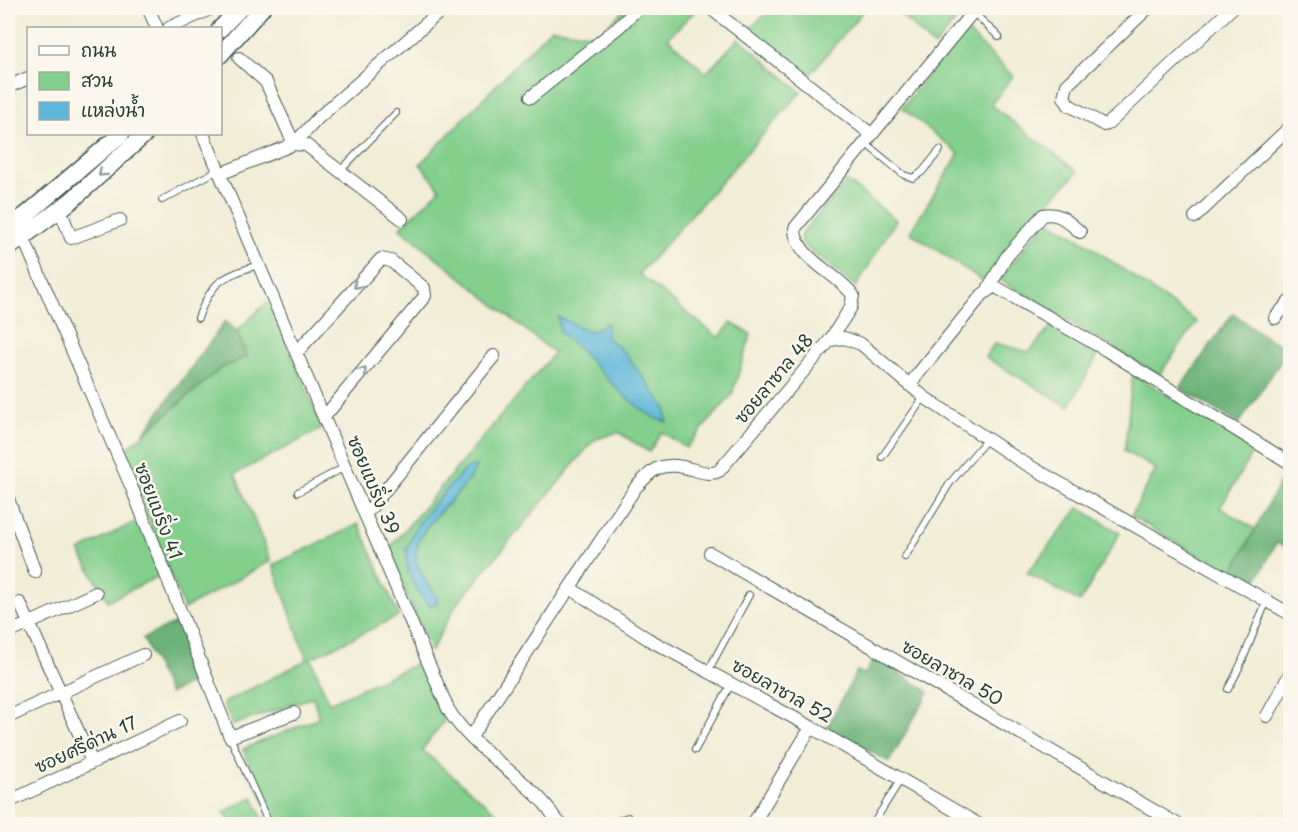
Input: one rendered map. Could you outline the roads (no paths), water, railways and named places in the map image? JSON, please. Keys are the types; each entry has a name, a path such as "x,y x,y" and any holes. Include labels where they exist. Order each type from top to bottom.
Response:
{"main road":[{"path":"222,27 240,8"},
{"path":"222,54 262,8"},
{"path":"8,228 35,208 120,135"},
{"path":"8,248 60,209 144,135"}],"street":[{"path":"148,8 154,27"},
{"path":"171,27 212,8"},
{"path":"294,144 318,118 444,8"},
{"path":"531,97 620,26 638,8"},
{"path":"710,8 868,138"},
{"path":"1148,8 1067,85 1064,97 1069,105 1104,125 1108,123 1232,8"},
{"path":"830,340 851,306 853,295 801,249 794,239 795,228 974,10"},
{"path":"239,58 266,82 294,144"},
{"path":"8,87 27,78"},
{"path":"1195,217 1290,127"},
{"name":"ซอยแบริ่ง 39","path":"203,135 448,709 471,737 545,804 556,823"},
{"path":"219,172 294,144 306,145 402,219"},
{"path":"60,209 71,238 120,220"},
{"path":"909,385 989,287 1008,256 1043,215 1050,213 1061,216 1080,232"},
{"name":"ซอยแบริ่ง 41","path":"23,237 131,486 230,737"},
{"path":"297,352 381,259 391,261 424,288 425,296 325,416"},
{"path":"989,287 994,286 1106,350 1290,463"},
{"path":"1275,318 1290,301"},
{"name":"ซอยลาซาล 48","path":"471,737 636,487 659,468 681,465 706,474 719,471 830,340 844,338 861,344 924,397 987,439 1290,614"},
{"path":"365,515 494,356"},
{"path":"8,499 35,572"},
{"name":"ซอยลาซาล 50","path":"710,553 1177,825"},
{"name":"ซอยลาซาล 52","path":"570,588 648,639 811,727 978,825"},
{"path":"8,633 96,593"},
{"path":"20,603 27,624 92,762"},
{"path":"8,717 143,655"},
{"path":"1267,716 1290,674"},
{"path":"230,737 294,713"},
{"name":"ซอยศรีด่าน 17","path":"8,802 180,721"},
{"path":"753,825 811,727"}],"lane":[{"path":"974,10 999,37"},
{"path":"340,170 396,114"},
{"path":"868,138 904,175 913,178 922,172 940,150"},
{"path":"162,200 219,172"},
{"path":"198,318 207,296 217,282 228,275 259,264"},
{"path":"882,457 924,397"},
{"path":"905,557 950,483 987,439"},
{"path":"298,492 345,467"},
{"path":"708,671 749,595"},
{"path":"1228,689 1244,659 1254,627 1267,601"},
{"path":"695,750 731,683"},
{"path":"230,737 269,825"},
{"path":"873,825 901,778"},
{"path":"608,825 628,817"}],"water":[{"path":"558,317 591,332 607,323 607,338 624,352 665,407 667,422 640,408 612,383 560,332"},
{"path":"476,465 471,477 431,521 417,545 417,564 437,597 437,603 430,606 414,586 407,567 407,550 413,534 435,502 464,470"}]}
